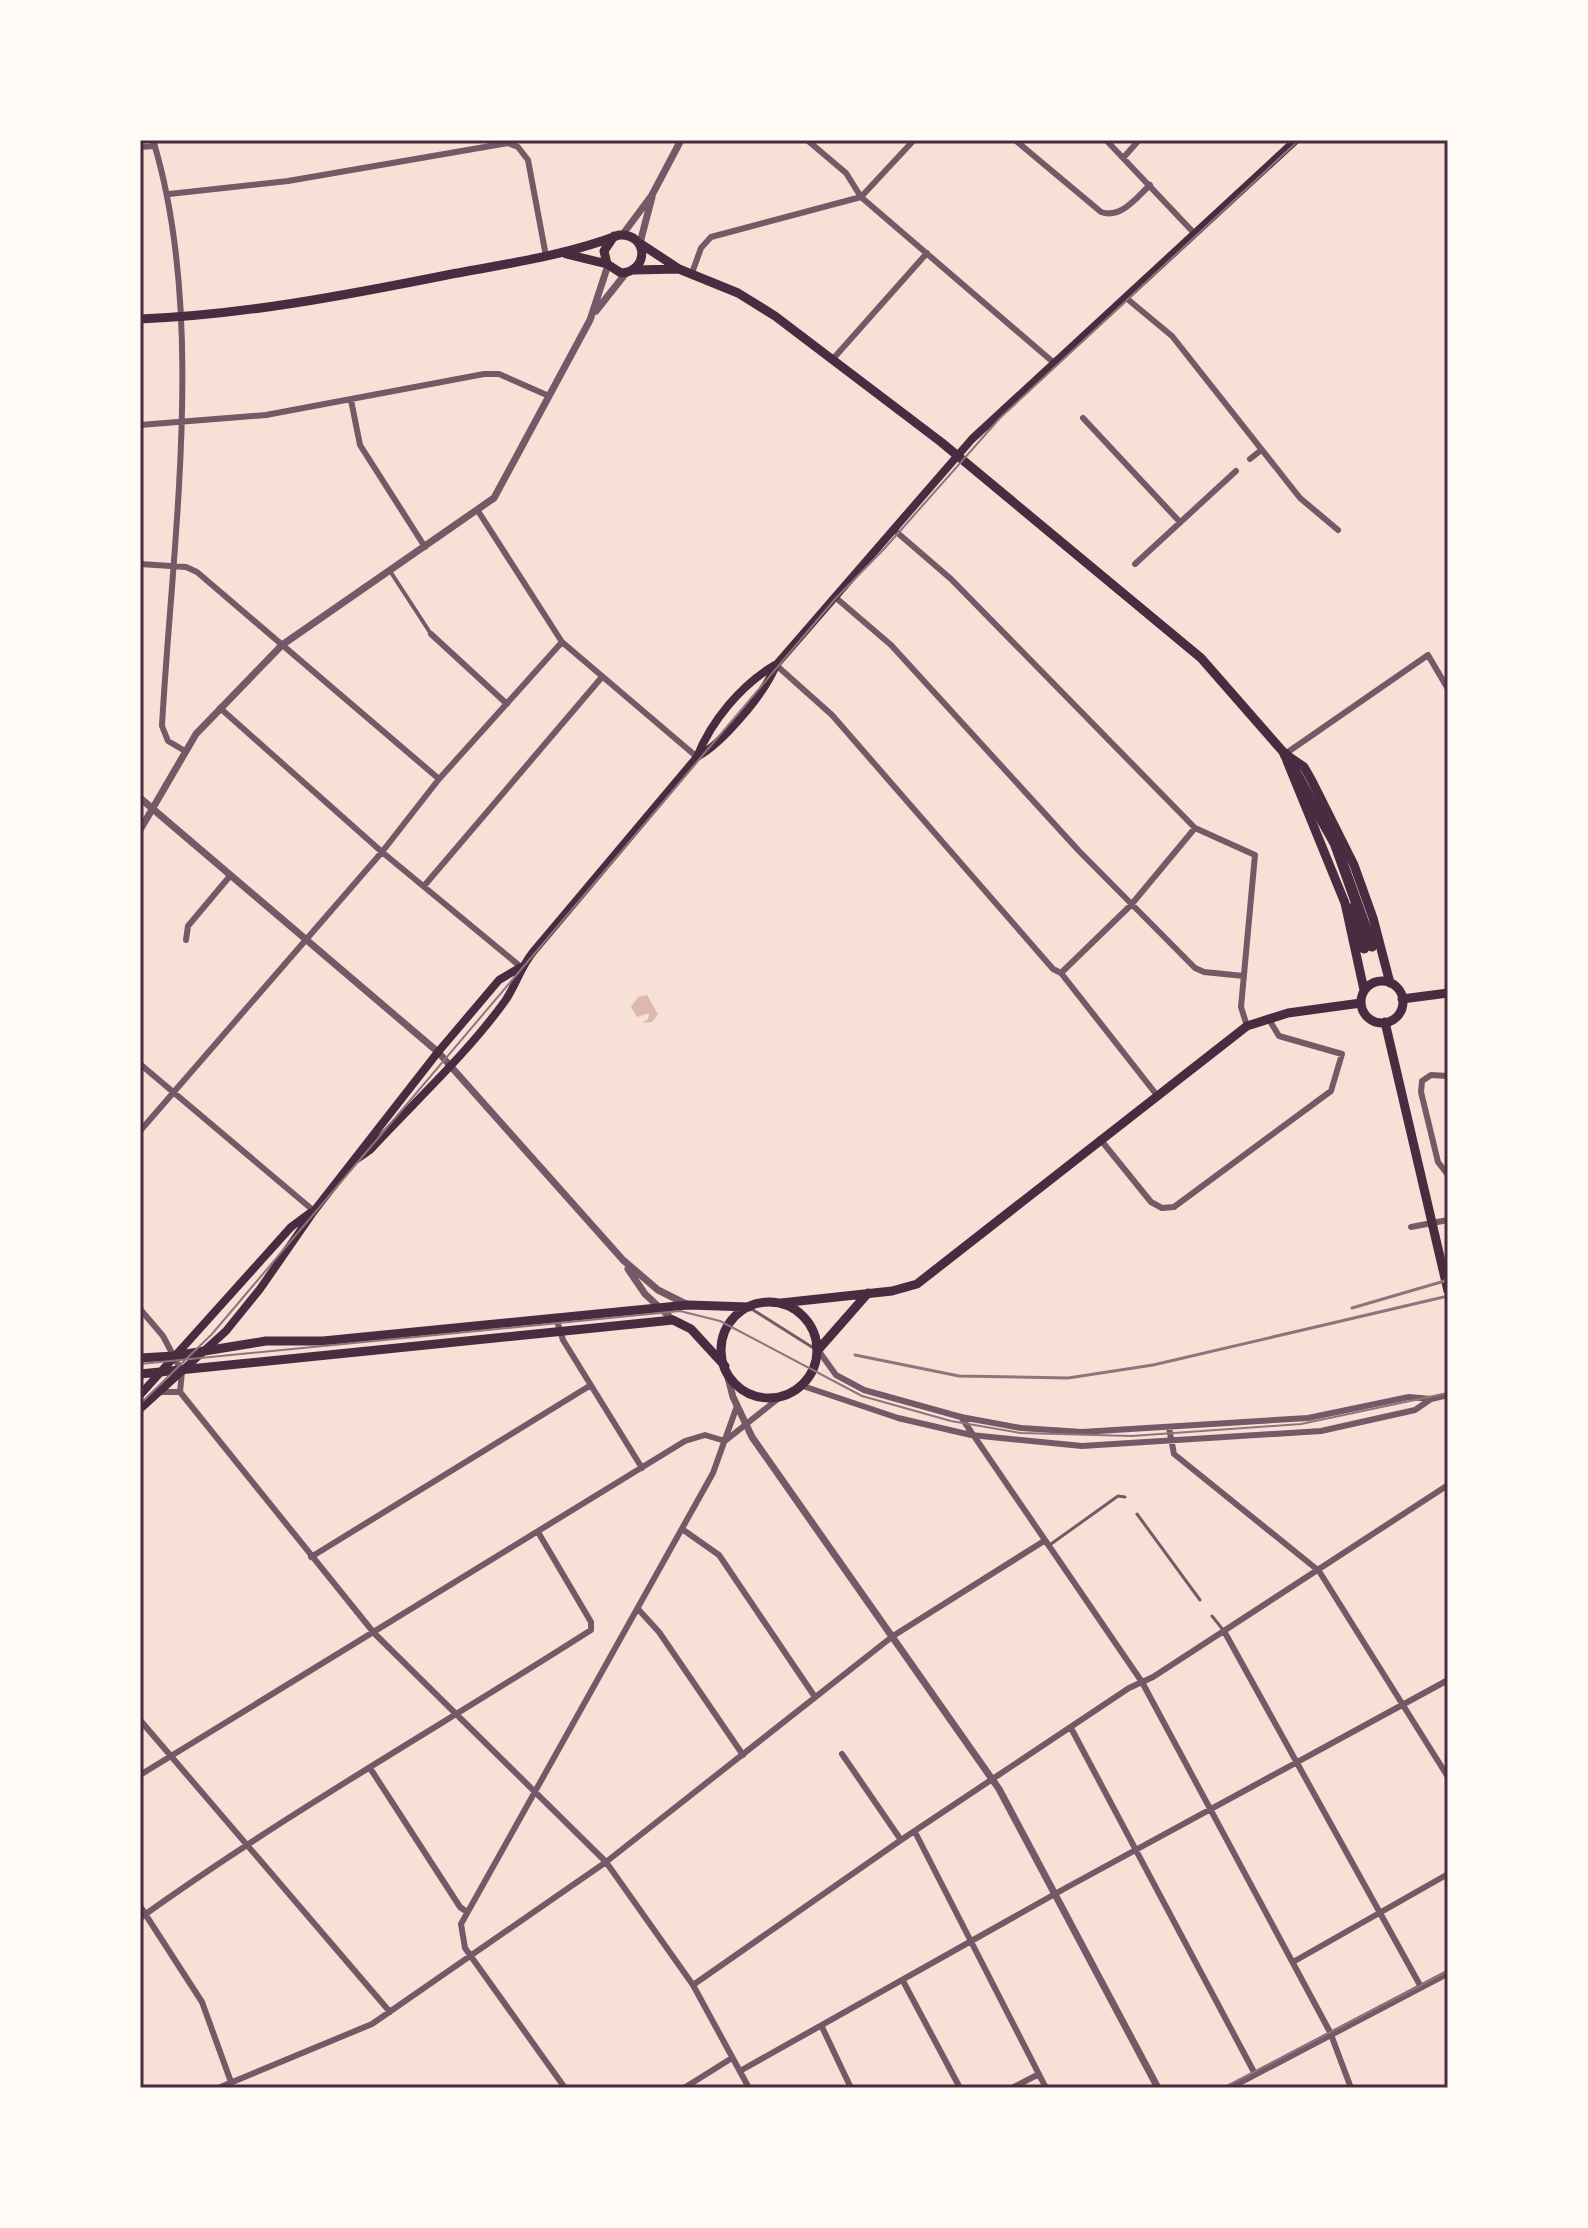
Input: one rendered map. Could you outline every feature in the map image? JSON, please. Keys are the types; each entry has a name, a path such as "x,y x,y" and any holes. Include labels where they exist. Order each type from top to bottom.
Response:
{"highway":[{"path":"1285,754 1335,843 1368,947"}],"main road":[{"path":"697,757 712,748 760,693 776,665 958,455 1053,362 1296,140"},
{"path":"140,319 369,290 562,253 619,235 640,244 679,269 753,302 958,455 1201,658 1285,754 1304,767 1340,831 1373,918 1390,983 1402,999"},
{"path":"608,265 605,247 619,235"},
{"path":"630,272 642,261 640,244"},
{"path":"562,253 630,272 679,269"},
{"path":"357,1159 449,1066 506,1000 521,967 697,757 712,727 749,684 776,665"},
{"path":"1285,754 1289,772 1317,831 1345,903 1364,990 1361,1003 1366,1016 1385,1022 1396,1016 1402,999"},
{"path":"140,1409 210,1348 260,1289 314,1211 438,1052 499,980 521,967"},
{"path":"1364,990 1373,983 1390,983"},
{"path":"1402,999 1448,993"},
{"path":"140,1358 174,1356 210,1348 688,1305 749,1307 917,1284 1156,1094 1247,1026 1268,1017 1361,1003"},
{"path":"1385,1022 1448,1291"},
{"path":"141,1394 291,1227 314,1211"},
{"path":"140,1374 673,1320 691,1329 746,1394 761,1399 779,1398 800,1385 811,1371 818,1350 868,1293"},
{"path":"781,1303 810,1323 818,1350"},
{"path":"725,1366 722,1350 725,1334 749,1307"},
{"path":"140,1381 141,1394"}],"street":[{"path":"146,140 154,143"},
{"path":"619,235 652,195 681,140"},
{"path":"807,140 846,173 861,197 1053,362"},
{"path":"692,273 701,248 711,237 861,197 914,140"},
{"path":"1015,140 1101,212 1110,215 1120,212 1150,185"},
{"path":"1106,140 1194,233"},
{"path":"1124,157 1139,140"},
{"path":"140,147 154,143"},
{"path":"154,143 169,194 180,316 180,425 162,726 168,741 185,751"},
{"path":"169,194 288,181 508,143 518,147 528,160 546,256"},
{"path":"640,244 652,195"},
{"path":"832,360 927,253"},
{"path":"590,320 608,265"},
{"path":"140,830 185,751 220,708 282,645 478,511 501,488 590,320 610,289 630,272"},
{"path":"1125,297 1172,336 1260,451 1315,514 1338,530"},
{"path":"140,425 180,425 266,415 484,374 499,374 549,396"},
{"path":"351,400 360,445 425,547"},
{"path":"1083,418 1179,521"},
{"path":"1250,459 1260,451"},
{"path":"1135,564 1236,471"},
{"path":"478,511 562,642 697,757"},
{"path":"893,529 951,579 1195,828 1214,839 1253,853 1256,859 1241,1007 1247,1026"},
{"path":"140,564 172,566 197,572 439,779"},
{"path":"390,571 431,634 507,704"},
{"path":"834,596 891,645 1131,905 1195,968 1204,972 1244,976"},
{"path":"140,1131 304,938 382,852 439,779 562,642"},
{"path":"1285,754 1428,655 1448,689"},
{"path":"776,665 832,715 1053,969 1061,973 1156,1094"},
{"path":"424,886 602,677"},
{"path":"220,708 382,852 521,967"},
{"path":"140,798 438,1052 623,1260 657,1308 673,1320"},
{"path":"1061,973 1131,905 1195,828"},
{"path":"186,940 188,926 230,876"},
{"path":"1100,1139 1151,1202 1162,1208 1174,1207 1334,1088 1342,1054 1279,1036 1268,1017"},
{"path":"140,1064 314,1211"},
{"path":"1448,1076 1431,1075 1422,1081 1421,1092 1438,1162 1448,1175"},
{"path":"1438,1162 1448,1159"},
{"path":"1411,1227 1448,1220"},
{"path":"623,1260 658,1290 688,1305"},
{"path":"140,1309 163,1336 182,1372 180,1392 374,1633 606,1862 693,1985 749,2088"},
{"path":"556,1318 558,1330 642,1468"},
{"path":"818,1350 836,1375 850,1384 900,1402 1021,1428 1082,1432 1308,1418 1409,1397 1431,1399 1448,1395"},
{"path":"725,1366 746,1426 993,1779 1158,2088"},
{"path":"311,1557 591,1385"},
{"path":"800,1385 898,1418 971,1435 1082,1446 1321,1431 1415,1410 1431,1399"},
{"path":"160,1392 180,1392"},
{"path":"725,1441 779,1398"},
{"path":"565,2088 471,1957 461,1937 461,1924 713,1473 737,1406"},
{"path":"961,1417 1142,1682 1293,1962 1330,2034 1351,2088"},
{"path":"1169,1428 1170,1442 1177,1457 1319,1571 1448,1777"},
{"path":"140,1775 695,1437 712,1436 725,1441"},
{"path":"693,1985 993,1779 1448,1485"},
{"path":"682,1529 719,1555 815,1697"},
{"path":"143,1916 245,1843 591,1630 591,1622 538,1532"},
{"path":"218,2088 372,2024 606,1862 893,1636 1046,1544"},
{"path":"638,1609 659,1632 743,1755"},
{"path":"1224,1631 1421,1987"},
{"path":"740,2071 1402,1702 1448,1680"},
{"path":"140,1720 390,2012"},
{"path":"1071,1728 1255,2074"},
{"path":"842,1754 901,1840"},
{"path":"370,1768 460,1907 467,1912"},
{"path":"915,1832 1046,2088"},
{"path":"1293,1962 1381,1915 1448,1874"},
{"path":"140,1906 143,1916 202,2002 231,2082"},
{"path":"1229,2088 1448,1973"},
{"path":"903,1981 960,2088"},
{"path":"822,2027 851,2088"},
{"path":"684,2088 719,2063 732,2058"},
{"path":"1012,2088 1039,2074"}],"lane":[{"path":"749,1307 818,1350"},
{"path":"1046,1544 1118,1496 1125,1497"},
{"path":"1137,1514 1200,1600"},
{"path":"1212,1616 1224,1631"}],"shaded area":[{"path":"647,995 658,1014 652,1022 642,1023 648,1019 649,1013 637,1017 631,1007 638,997"}],"tram line":[{"path":"140,1404 212,1334 836,598 885,548 1000,418 1299,140"},
{"path":"140,1364 680,1311 720,1321 862,1396 951,1421 1021,1433 1132,1436 1301,1424 1448,1393"},
{"path":"1223,2088 1448,1971"}],"railway":[{"path":"1352,1308 1448,1280"},
{"path":"855,1355 959,1376 1068,1378 1153,1365 1448,1296"}]}
